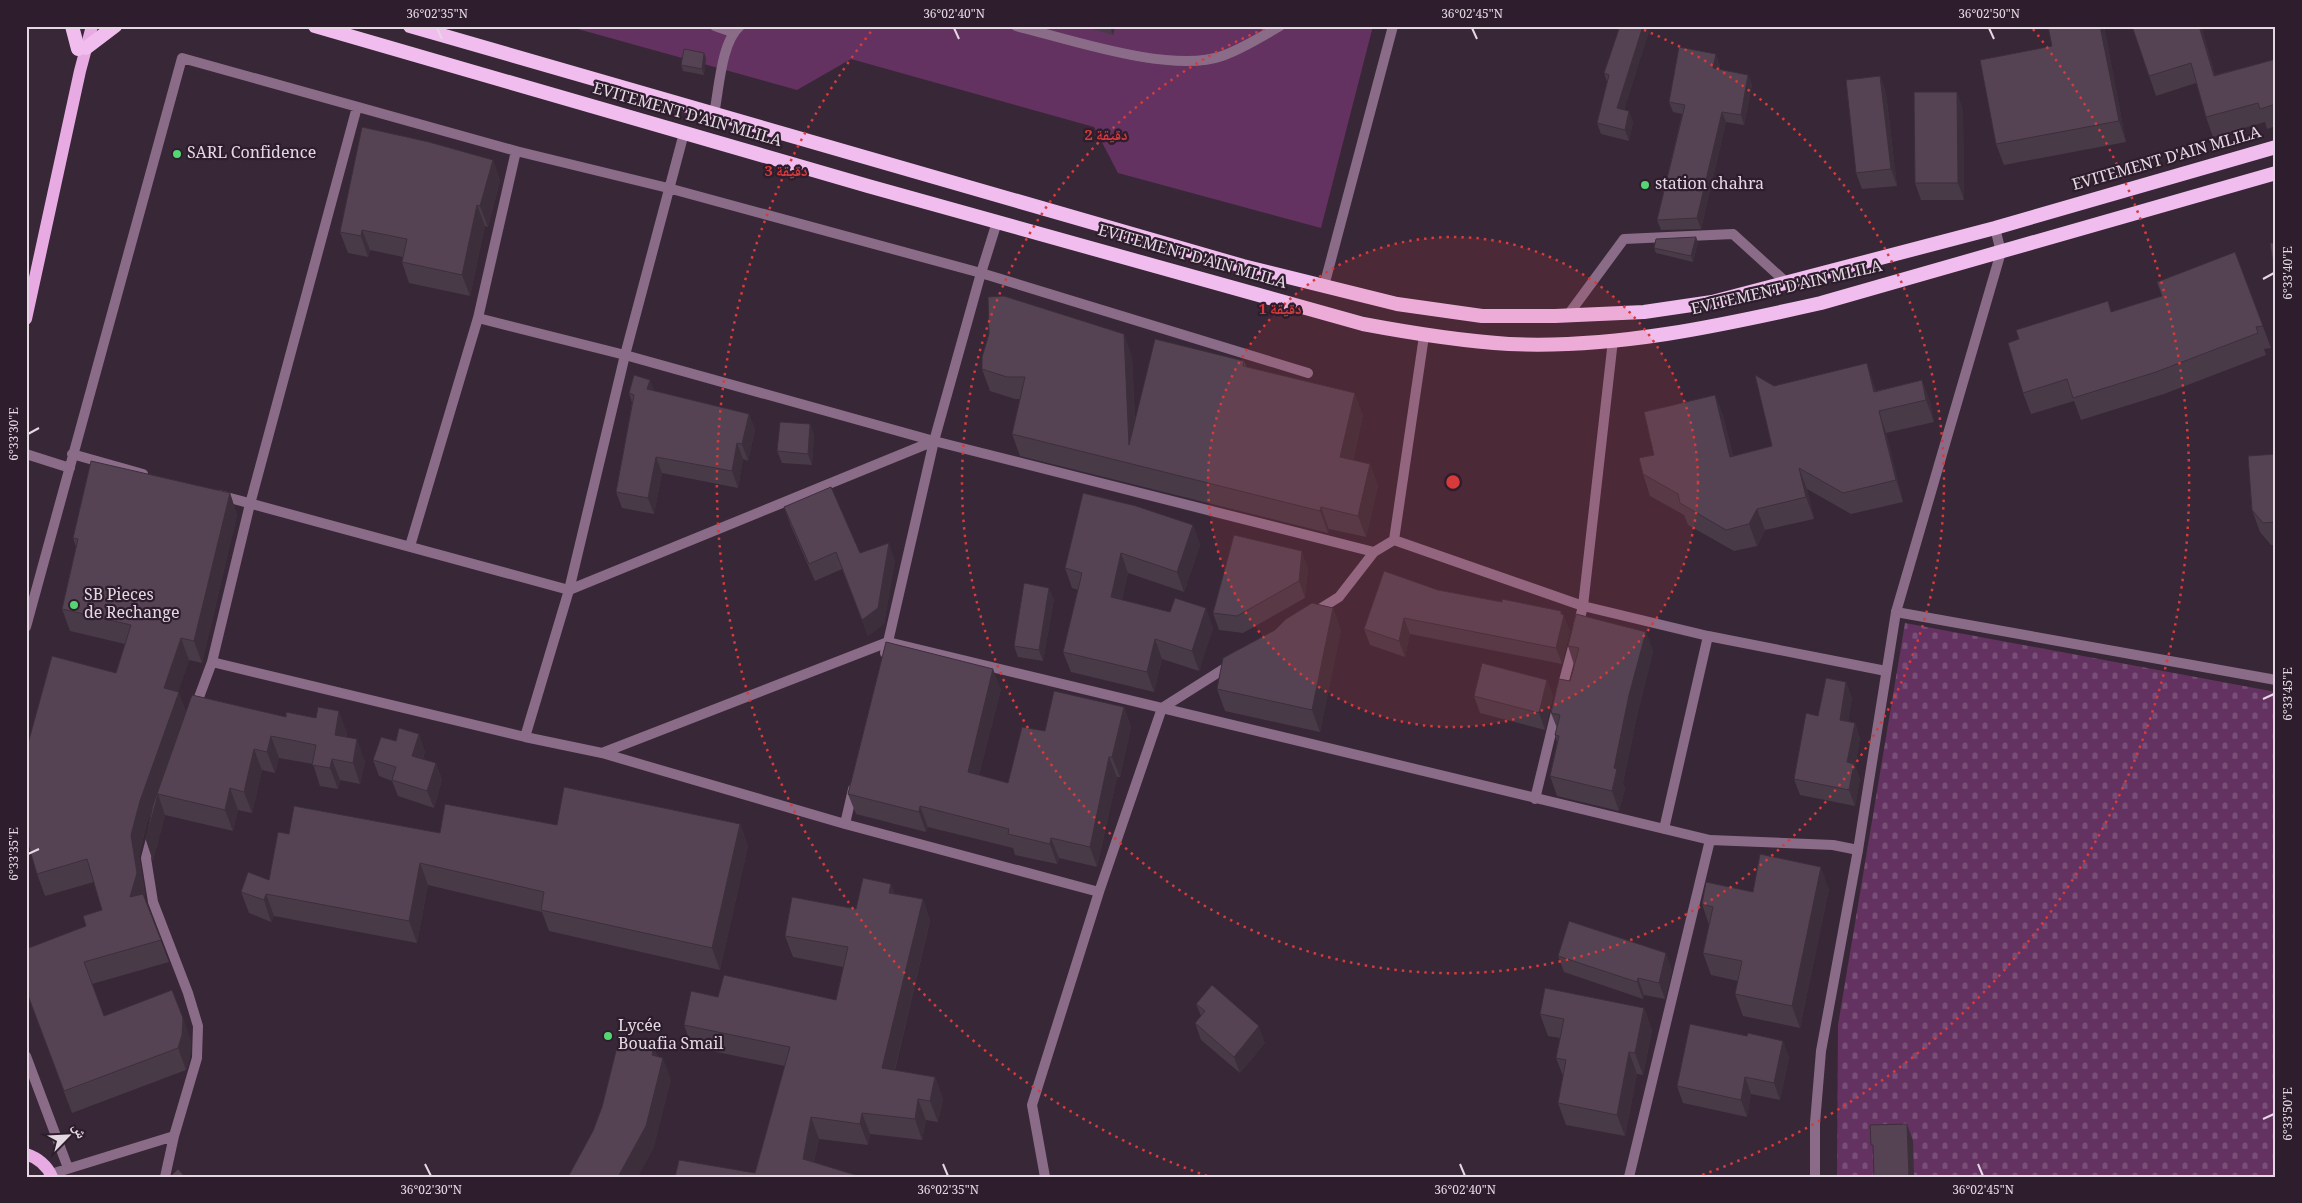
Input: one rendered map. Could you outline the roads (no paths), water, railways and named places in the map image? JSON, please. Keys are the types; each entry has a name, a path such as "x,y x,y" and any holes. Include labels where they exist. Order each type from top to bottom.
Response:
{"highway":[{"path":"74,26 82,48 115,26"},
{"name":"EVITEMENT D'AIN MLILA","path":"315,26 684,133 1363,324 1424,336 1510,344 1571,344 1658,336 1744,321 1821,303 2276,173"},
{"name":"EVITEMENT D'AIN MLILA","path":"410,26 1243,266 1397,304 1482,316 1568,315 1654,310 1712,302 1995,228 2276,147"}],"main road":[{"path":"26,319 80,71 82,48 92,26"},
{"path":"26,1142 32,1156 52,1176"}],"street":[{"path":"714,114 727,44 736,29 715,26"},
{"path":"1016,26 1146,58 1184,61 1221,57 1280,26"},
{"path":"1324,286 1393,26"},
{"path":"26,627 182,58 516,151 668,188 981,273 1308,373"},
{"path":"192,716 212,662 250,504 357,107"},
{"path":"525,737 569,590 625,355 684,133"},
{"path":"410,546 478,318 516,151"},
{"path":"884,662 934,441 997,222"},
{"path":"1815,1177 1815,1123 1821,1051 1858,850 1896,612 2001,252 1995,228"},
{"path":"1568,315 1624,239 1733,234 1787,283"},
{"path":"478,318 625,355 934,441 1374,552"},
{"path":"1394,540 1424,336"},
{"path":"1534,799 1583,606 1613,340"},
{"path":"213,493 569,590 934,441"},
{"path":"26,454 70,468"},
{"path":"72,454 157,478"},
{"path":"1305,618 1339,597 1374,552 1394,540"},
{"path":"1394,540 1583,606 1708,636 1886,671"},
{"path":"1896,612 2276,680"},
{"path":"1664,828 1708,636"},
{"path":"602,753 888,642 1710,840 1833,845 1858,850"},
{"path":"1045,1177 1032,1105 1100,892 1162,708 1238,660"},
{"path":"212,662 525,737 602,753 845,824 1100,892"},
{"path":"845,824 856,776"},
{"path":"154,825 146,858 153,902 188,993 198,1026 196,1058 174,1136 165,1177"},
{"path":"1629,1177 1710,840"},
{"path":"26,1056 68,1168"},
{"path":"52,1176 68,1168 174,1136"}],"place":[{"name":"SARL Confidence","path":"177,154"},
{"name":"station chahra","path":"1645,185"},
{"name":"SB Pieces de Rechange","path":"74,605"},
{"name":"Lycée Bouafia Smail","path":"608,1036"}]}
